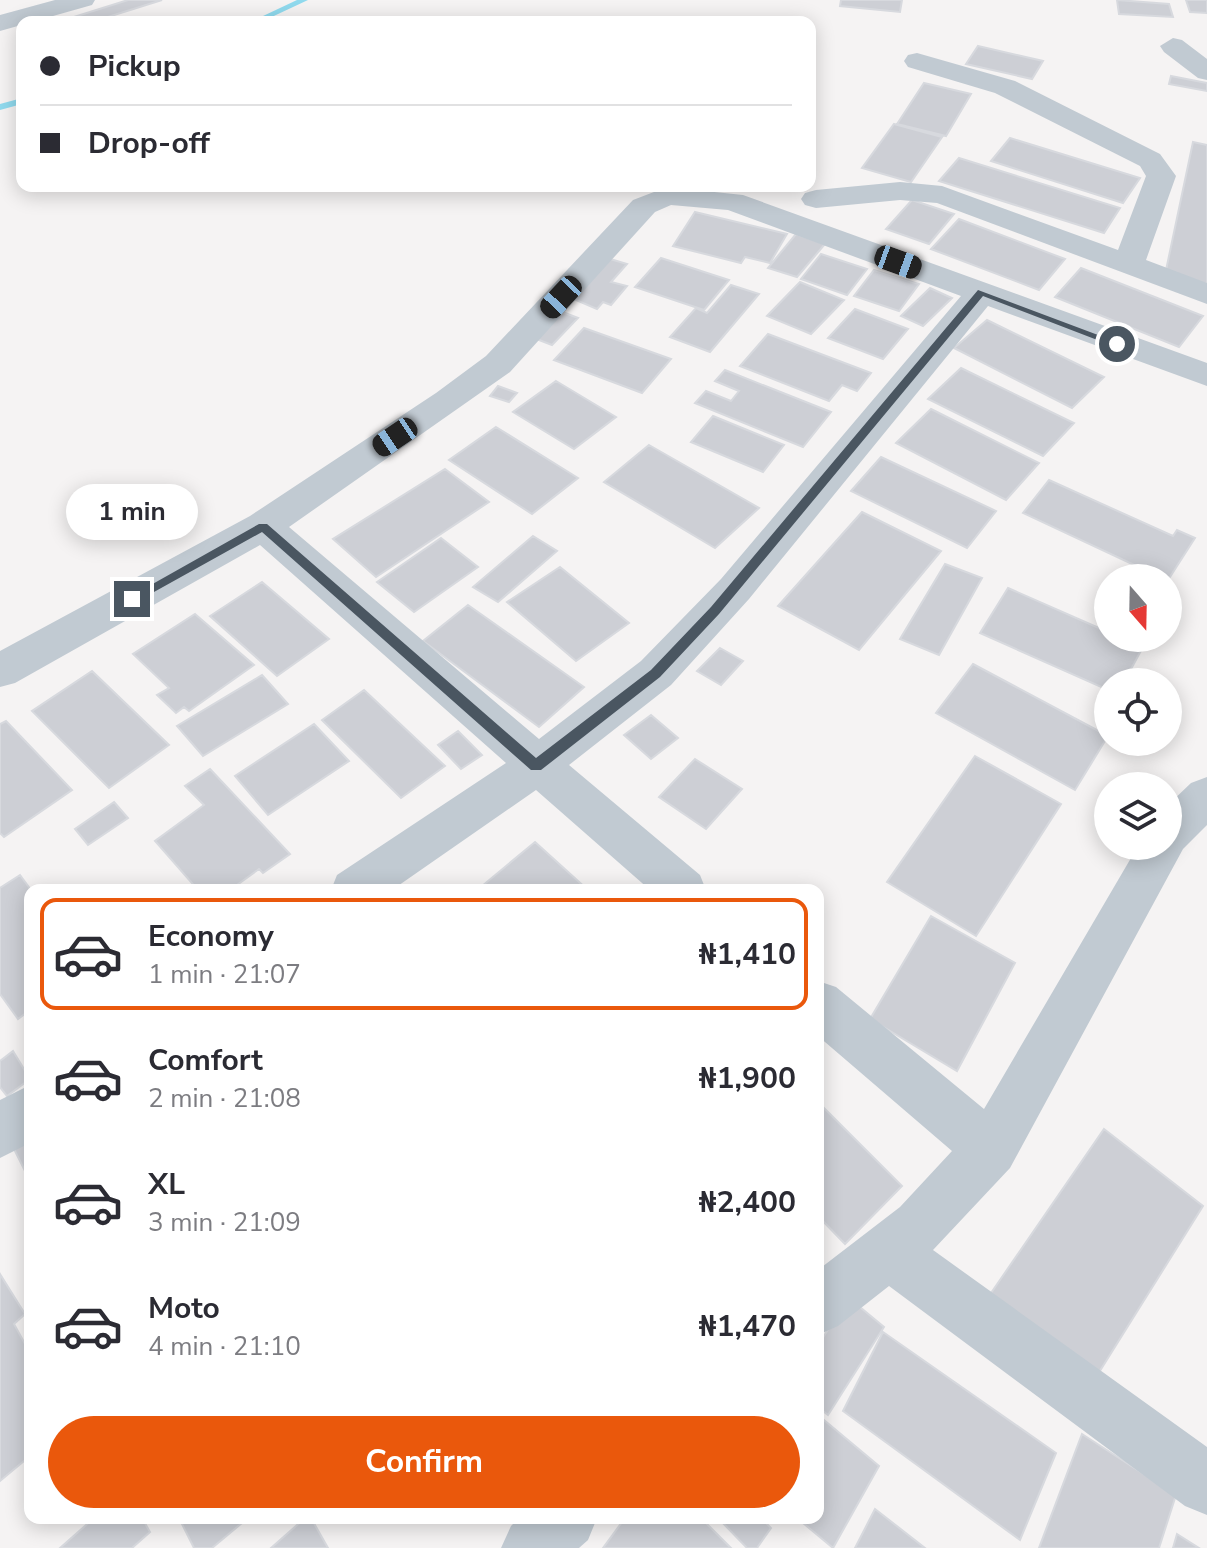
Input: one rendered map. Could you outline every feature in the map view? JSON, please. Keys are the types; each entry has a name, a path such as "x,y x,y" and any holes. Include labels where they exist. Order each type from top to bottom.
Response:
{"street":[{"path":"25,16 83,0"},
{"path":"1173,46 1207,72"},
{"path":"917,61 1005,87 1150,160 1161,176 1128,265"},
{"path":"816,199 922,191 942,195 1207,294"},
{"path":"0,671 263,526 498,364 644,206 667,196 732,201 982,292 1143,355 1207,375"},
{"path":"363,884 536,766 666,663 735,589 982,292"},
{"path":"263,526 536,766 676,884"},
{"path":"1182,821 1207,796"},
{"path":"824,1301 919,1226 991,1149 1154,860"},
{"path":"824,1009 991,1149"},
{"path":"0,1132 24,1115"},
{"path":"888,1251 1207,1484"},
{"path":"533,1548 559,1524"}],"building":[{"path":"128,0 162,0 111,16 77,16"},
{"path":"841,0 902,0 900,12 840,6"},
{"path":"1117,0 1169,4 1173,17 1119,14"},
{"path":"1186,0 1207,0 1207,13 1190,12"},
{"path":"978,46 1043,61 1032,79 966,64"},
{"path":"1171,76 1207,83 1207,91 1169,84"},
{"path":"924,83 971,94 946,136 897,124"},
{"path":"894,124 942,137 911,182 862,168"},
{"path":"1010,138 1140,178 1123,203 991,161"},
{"path":"1193,142 1207,145 1207,284 1165,275"},
{"path":"959,158 1120,208 1104,233 939,181"},
{"path":"912,200 954,214 929,244 886,229"},
{"path":"695,212 787,234 770,263 745,257 741,263 673,246"},
{"path":"959,219 1065,259 1039,290 931,249"},
{"path":"796,234 825,244 797,277 768,268"},
{"path":"821,254 867,269 847,295 801,279"},
{"path":"607,258 627,264 611,282 627,286 611,305 603,302 597,309 571,298"},
{"path":"661,258 729,280 704,310 635,287"},
{"path":"1081,268 1203,316 1179,347 1055,297"},
{"path":"874,270 919,284 899,311 854,296"},
{"path":"800,282 844,300 811,334 767,316"},
{"path":"731,285 759,294 710,352 670,337 696,308 707,313"},
{"path":"930,288 952,298 923,326 901,316"},
{"path":"855,309 908,329 883,359 828,338"},
{"path":"560,311 578,318 552,345 534,338"},
{"path":"987,320 1104,377 1072,408 954,348"},
{"path":"584,328 671,359 642,393 554,360"},
{"path":"768,334 871,373 857,391 842,385 829,401 740,366"},
{"path":"961,368 1074,423 1043,456 928,399"},
{"path":"725,370 831,412 803,447 695,403 706,391 731,401 739,391 715,381"},
{"path":"556,381 616,417 574,449 513,412"},
{"path":"498,386 517,393 509,402 490,396"},
{"path":"931,409 1039,463 1006,500 896,443"},
{"path":"713,416 784,445 763,472 691,442"},
{"path":"496,427 578,478 532,514 449,460"},
{"path":"649,445 759,508 715,548 604,482"},
{"path":"881,457 996,511 967,548 851,491"},
{"path":"445,469 489,502 376,577 333,539"},
{"path":"1049,480 1173,536 1177,530 1195,538 1178,564 1132,564 1023,513"},
{"path":"862,512 941,551 859,650 778,606"},
{"path":"533,536 557,551 498,602 473,587"},
{"path":"441,538 478,567 414,612 377,582"},
{"path":"945,564 982,578 939,655 900,639"},
{"path":"560,567 629,623 576,661 507,602"},
{"path":"262,582 329,639 277,676 210,616"},
{"path":"1008,588 1094,626 1094,652 1140,652 1132,668 1094,668 1094,684 980,633"},
{"path":"468,605 584,687 539,727 423,641"},
{"path":"195,614 254,665 189,711 184,707 176,713 157,695 169,688 133,654"},
{"path":"720,648 743,661 721,685 697,671"},
{"path":"973,664 1094,729 1096,756 1075,790 936,713"},
{"path":"92,671 169,745 109,788 32,711"},
{"path":"262,675 288,704 203,756 177,726"},
{"path":"364,690 445,766 401,798 322,720"},
{"path":"651,715 678,738 651,759 624,735"},
{"path":"6,721 72,790 4,837 0,833 0,724"},
{"path":"314,724 349,761 268,815 235,776"},
{"path":"458,731 482,755 461,769 438,745"},
{"path":"975,756 1061,804 976,936 887,882"},
{"path":"695,759 742,789 706,829 659,797"},
{"path":"210,769 290,854 263,873 259,869 238,884 193,884 155,841 204,805 185,786"},
{"path":"114,802 128,818 88,845 75,829"},
{"path":"535,842 581,884 484,884"},
{"path":"20,875 27,884 24,884 24,1014 18,1019 0,994 0,888"},
{"path":"931,916 1015,963 957,1071 870,1019"},
{"path":"13,1051 24,1069 24,1083 7,1096 0,1087 0,1061"},
{"path":"824,1108 902,1186 845,1244 824,1222"},
{"path":"24,1127 24,1169 8,1137"},
{"path":"1104,1129 1203,1206 1093,1382 991,1293"},
{"path":"0,1274 24,1312 14,1324 24,1342 24,1461 0,1481"},
{"path":"849,1298 884,1327 828,1415 824,1412 824,1336"},
{"path":"883,1332 1056,1453 1020,1540 843,1411"},
{"path":"824,1420 879,1466 833,1548 804,1524 824,1524"},
{"path":"1082,1434 1176,1495 1159,1548 1039,1548"},
{"path":"875,1509 925,1548 855,1548"},
{"path":"87,1524 145,1524 150,1532 132,1548 60,1548"},
{"path":"182,1524 241,1524 212,1548 194,1548"},
{"path":"298,1524 314,1524 328,1548 271,1548"},
{"path":"621,1524 707,1524 731,1548 603,1548"},
{"path":"724,1524 767,1524 771,1528 757,1548 747,1548"},
{"path":"1177,1534 1199,1548 1173,1548"}],"waterway":[{"path":"268,16 304,0"},
{"path":"0,107 16,103"}],"route":[{"path":"132,599 263,526 536,766 656,673 735,589 982,292 1117,344"}]}
